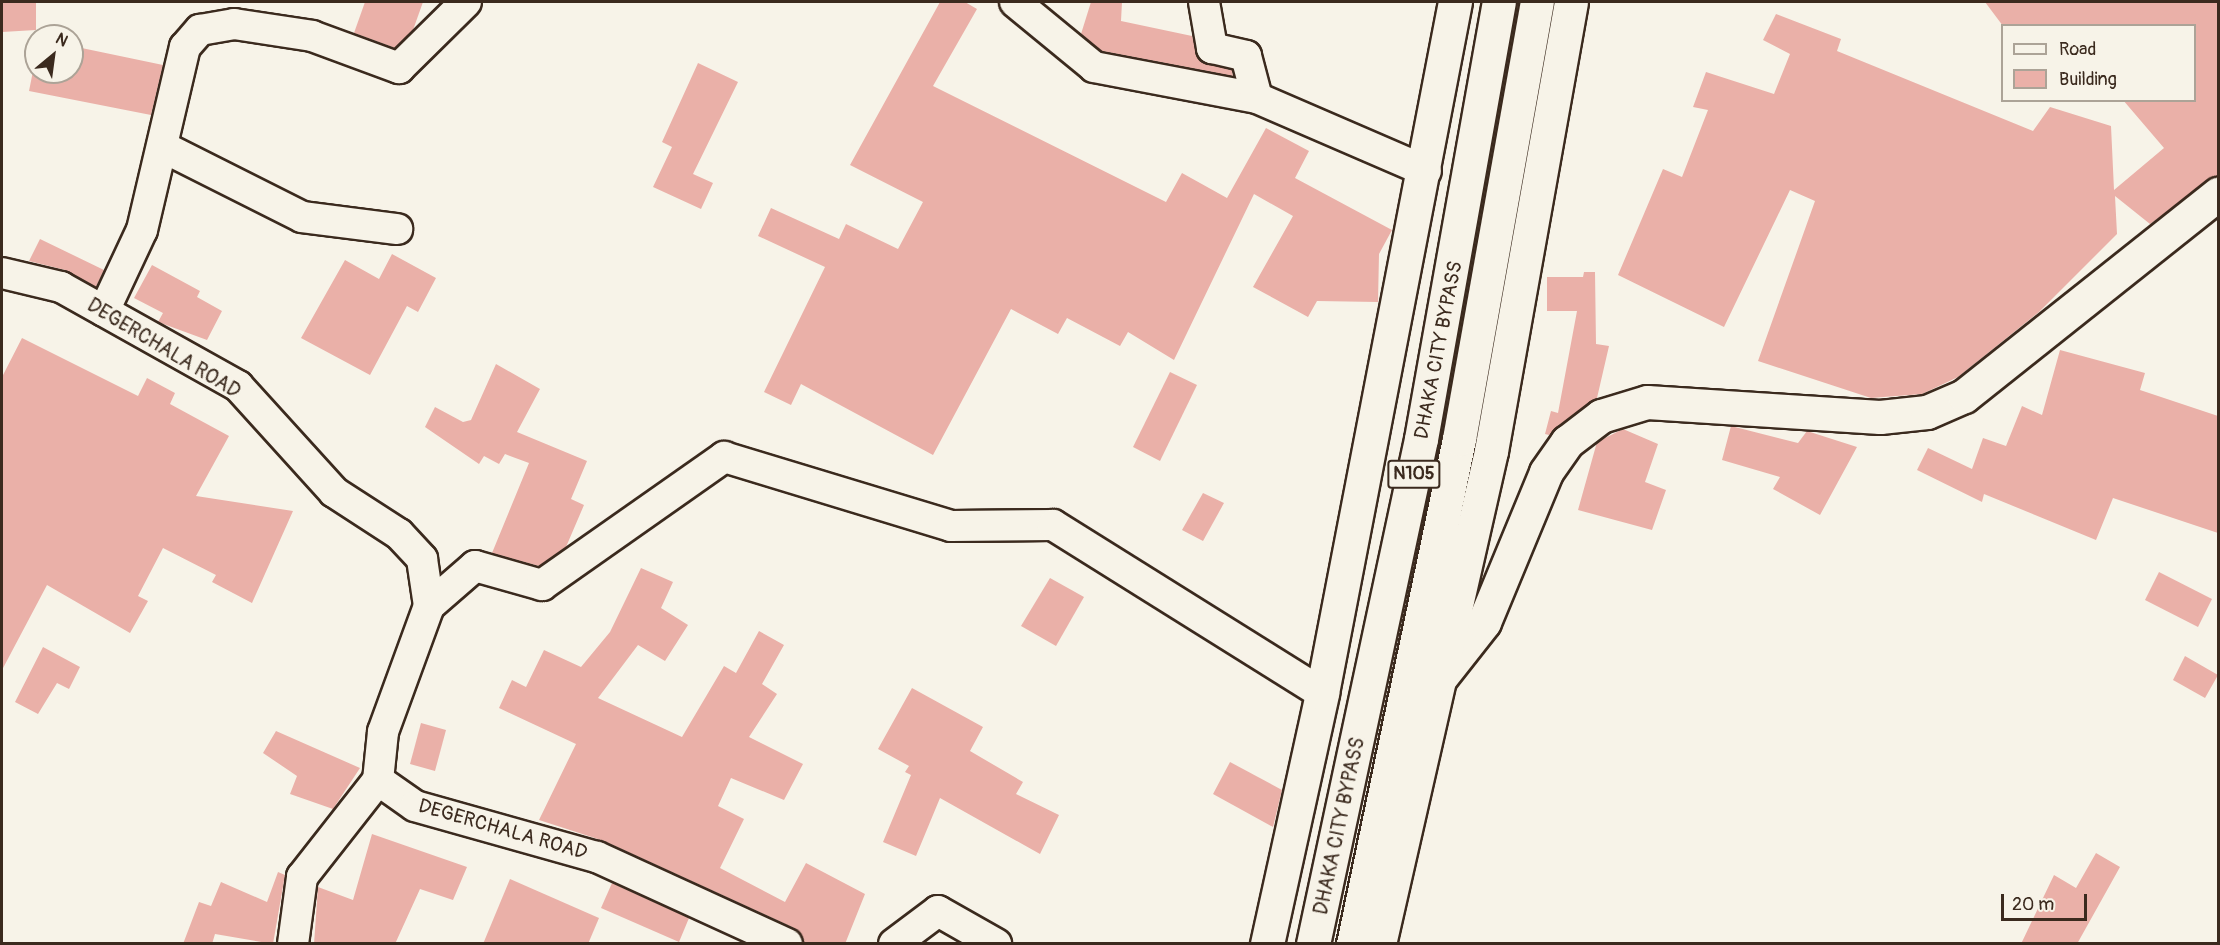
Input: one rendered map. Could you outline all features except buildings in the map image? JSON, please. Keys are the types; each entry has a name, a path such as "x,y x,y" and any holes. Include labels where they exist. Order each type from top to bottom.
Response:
{"main road":[{"path":"1267,944 1322,693 1426,171 1455,2"},
{"name":"DHAKA CITY BYPASS","path":"1313,944 1421,439 1499,2"},
{"name":"DHAKA CITY BYPASS","path":"1353,944 1461,428 1537,2"},
{"path":"1379,944 1491,451 1571,2"},
{"path":"1440,678 1484,622 1546,472 1567,442 1601,416 1647,402 1880,417 1926,412 1964,396 2218,195"}],"street":[{"path":"104,311 142,230 165,148 185,47 200,30 234,24 312,36 399,68 466,2"},
{"path":"1015,2 1094,67 1257,98 1426,171"},
{"path":"1204,2 1212,48 1246,56 1257,98"},
{"path":"165,148 302,217 397,229"},
{"name":"DEGERCHALA ROAD","path":"2,273 61,287 238,386 334,492 399,534 422,559 429,606 383,732 378,780 416,806 597,857 787,944"},
{"path":"429,606 475,566 542,585 724,457 951,526 1053,525 1322,693"},
{"path":"293,944 302,877 378,780"},
{"path":"894,944 938,911 996,944"}]}
